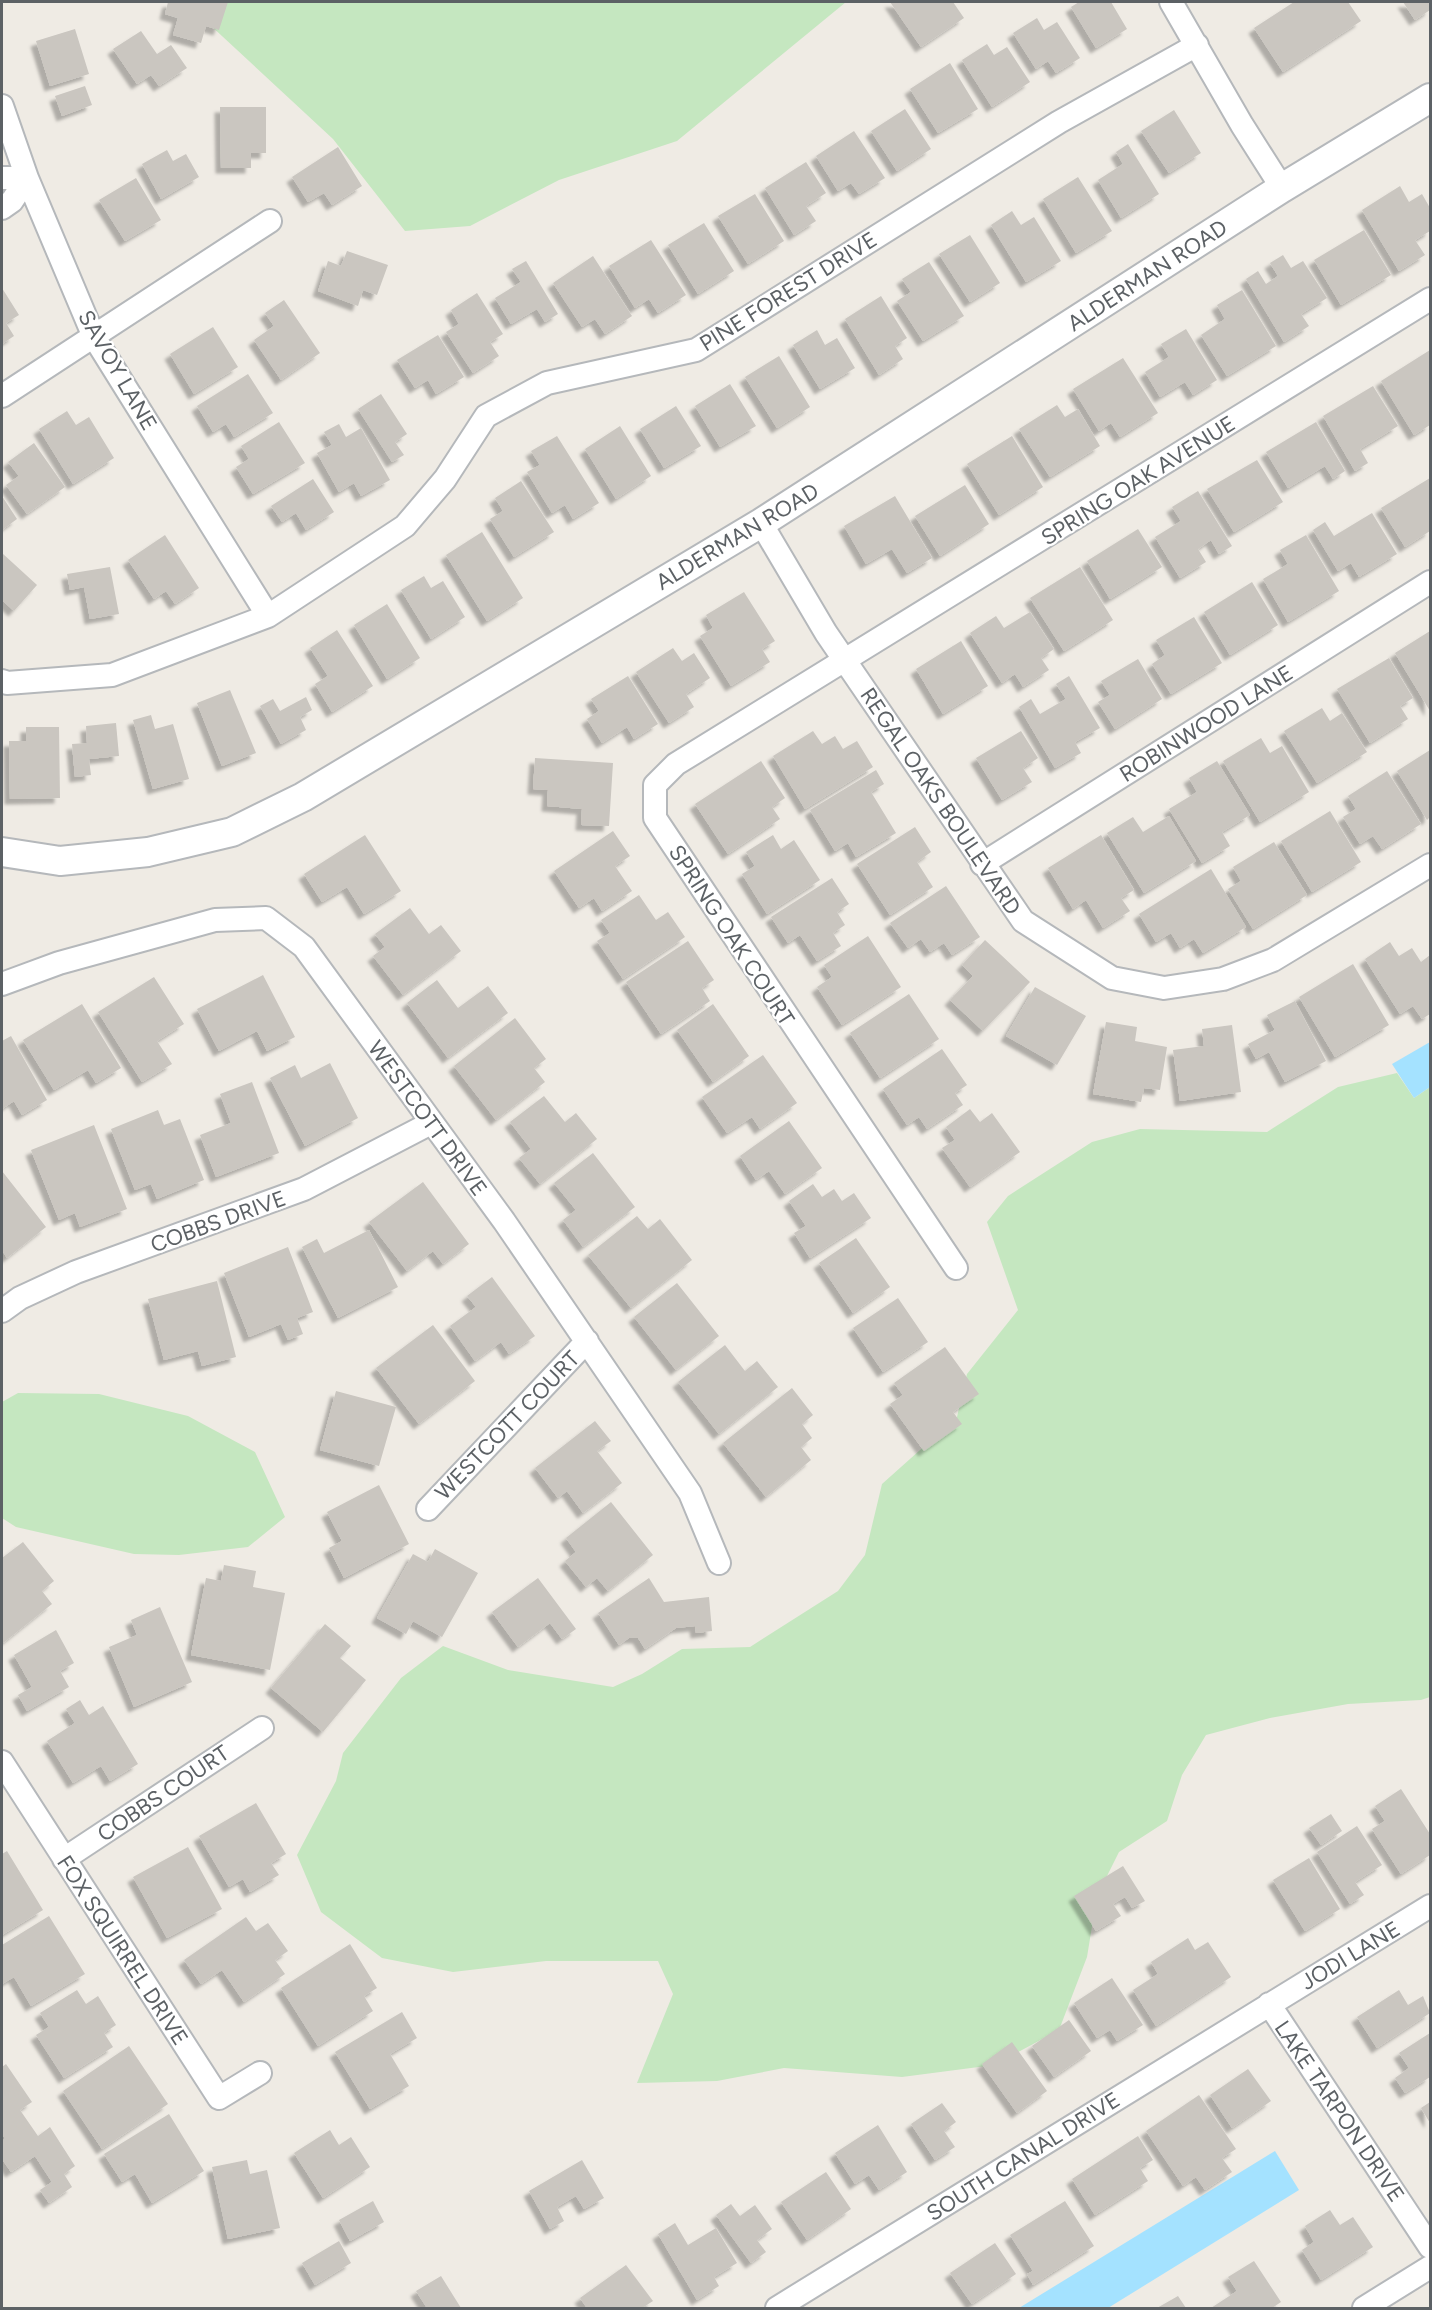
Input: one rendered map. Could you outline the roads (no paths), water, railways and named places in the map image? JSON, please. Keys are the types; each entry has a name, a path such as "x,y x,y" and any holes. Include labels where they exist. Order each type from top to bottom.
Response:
{"street":[{"path":"1171,2 1242,125 1282,188"},
{"name":"PINE FOREST DRIVE","path":"2,681 7,683 112,675 268,616 405,526 445,479 486,416 547,383 696,350 1059,122 1197,45"},
{"name":"ALDERMAN ROAD","path":"2,852 60,861 148,852 232,832 303,797 761,523 1282,188 1431,98"},
{"name":"SAVOY LANE","path":"2,106 27,178 94,337 268,616"},
{"path":"2,178 27,178"},
{"path":"2,208 12,201 27,178"},
{"path":"2,396 270,221"},
{"name":"SPRING OAK AVENUE","path":"846,661 1431,299"},
{"name":"REGAL OAKS BOULEVARD","path":"761,523 846,661 982,864 1023,921 1112,978 1164,988 1223,979 1273,960 1431,865"},
{"name":"ROBINWOOD LANE","path":"982,864 1431,582"},
{"name":"SPRING OAK COURT","path":"846,661 676,764 655,784 655,818 956,1268"},
{"name":"WESTCOTT DRIVE","path":"2,984 59,963 214,920 266,918 304,947 587,1341 690,1493 719,1563"},
{"name":"COBBS DRIVE","path":"2,1311 20,1298 76,1272 304,1189 431,1123"},
{"name":"WESTCOTT COURT","path":"428,1509 587,1341"},
{"name":"COBBS COURT","path":"64,1859 262,1728"},
{"name":"FOX SQUIRREL DRIVE","path":"2,1762 219,2098 260,2073"},
{"name":"JODI LANE","path":"1269,2004 1428,1914"},
{"name":"LAKE TARPON DRIVE","path":"1269,2004 1431,2247"},
{"name":"SOUTH CANAL DRIVE","path":"777,2308 1269,2004"},
{"path":"1364,2308 1431,2267"}],"water":[{"path":"1430,1042 1430,1087 1414,1098 1392,1064"},
{"path":"1275,2151 1299,2190 1108,2308 1019,2308"}]}
